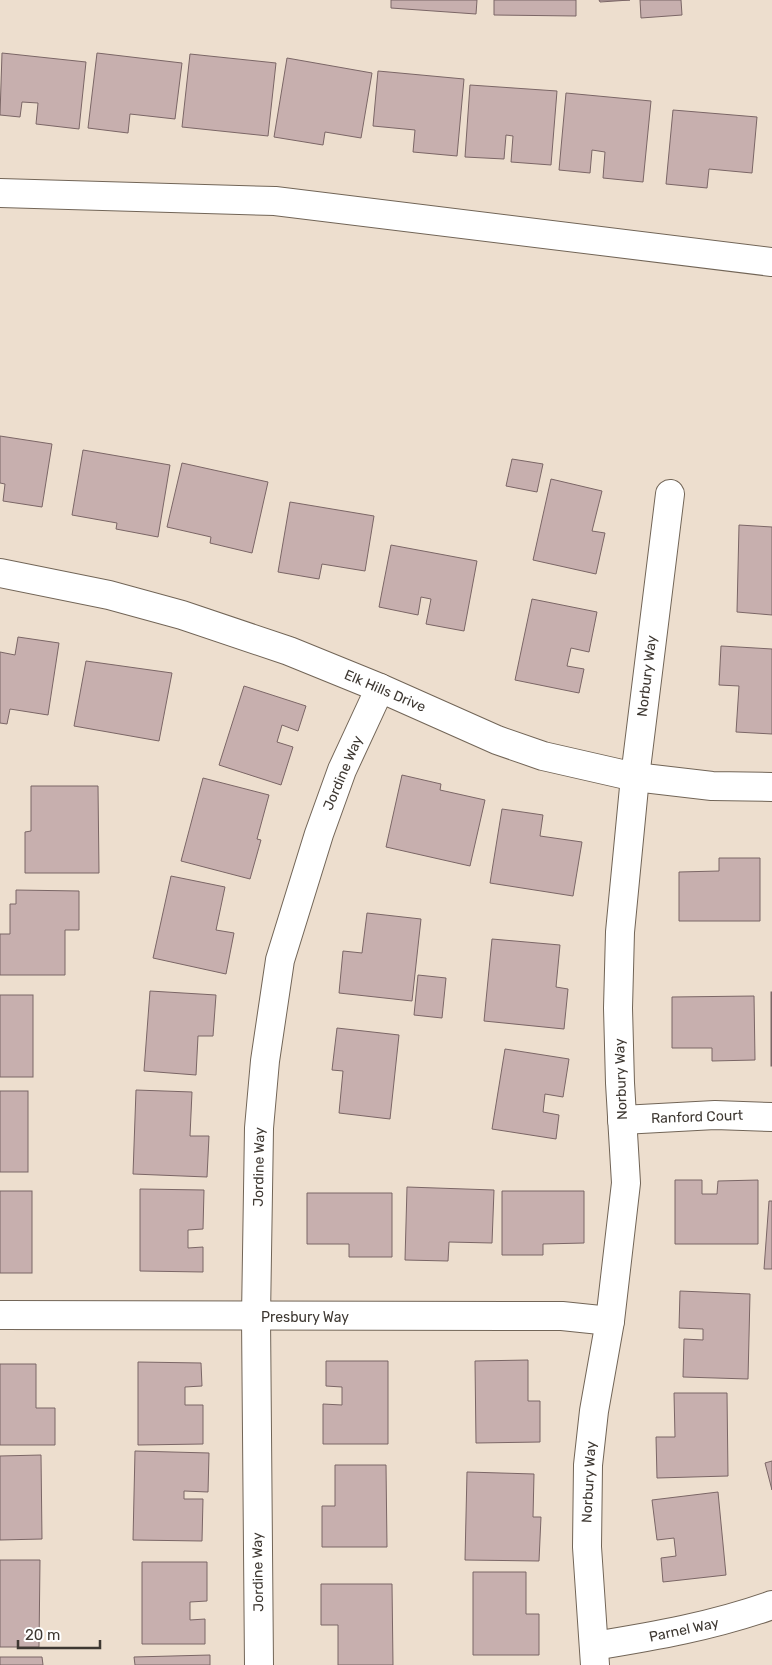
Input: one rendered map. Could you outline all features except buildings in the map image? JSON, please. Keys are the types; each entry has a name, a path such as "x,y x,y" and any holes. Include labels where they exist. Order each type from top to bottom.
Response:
{"street":[{"path":"0,193 275,201 772,262"},
{"name":"Norbury Way","path":"594,1655 587,1547 588,1465 594,1411 610,1321 626,1183 618,1008 620,932 635,777 670,494"},
{"name":"Elk Hills Drive","path":"0,573 109,595 182,615 289,651 543,756 635,777 712,786 772,788"},
{"name":"Jordine Way","path":"259,1665 256,1317 259,1128 265,1061 280,960 325,816 342,770 380,688"},
{"name":"Ranford Court","path":"622,1120 715,1115 772,1117"},
{"name":"Presbury Way","path":"0,1315 256,1317 562,1316 610,1321"},
{"name":"Parnel Way","path":"594,1655 728,1621 772,1605"}]}
